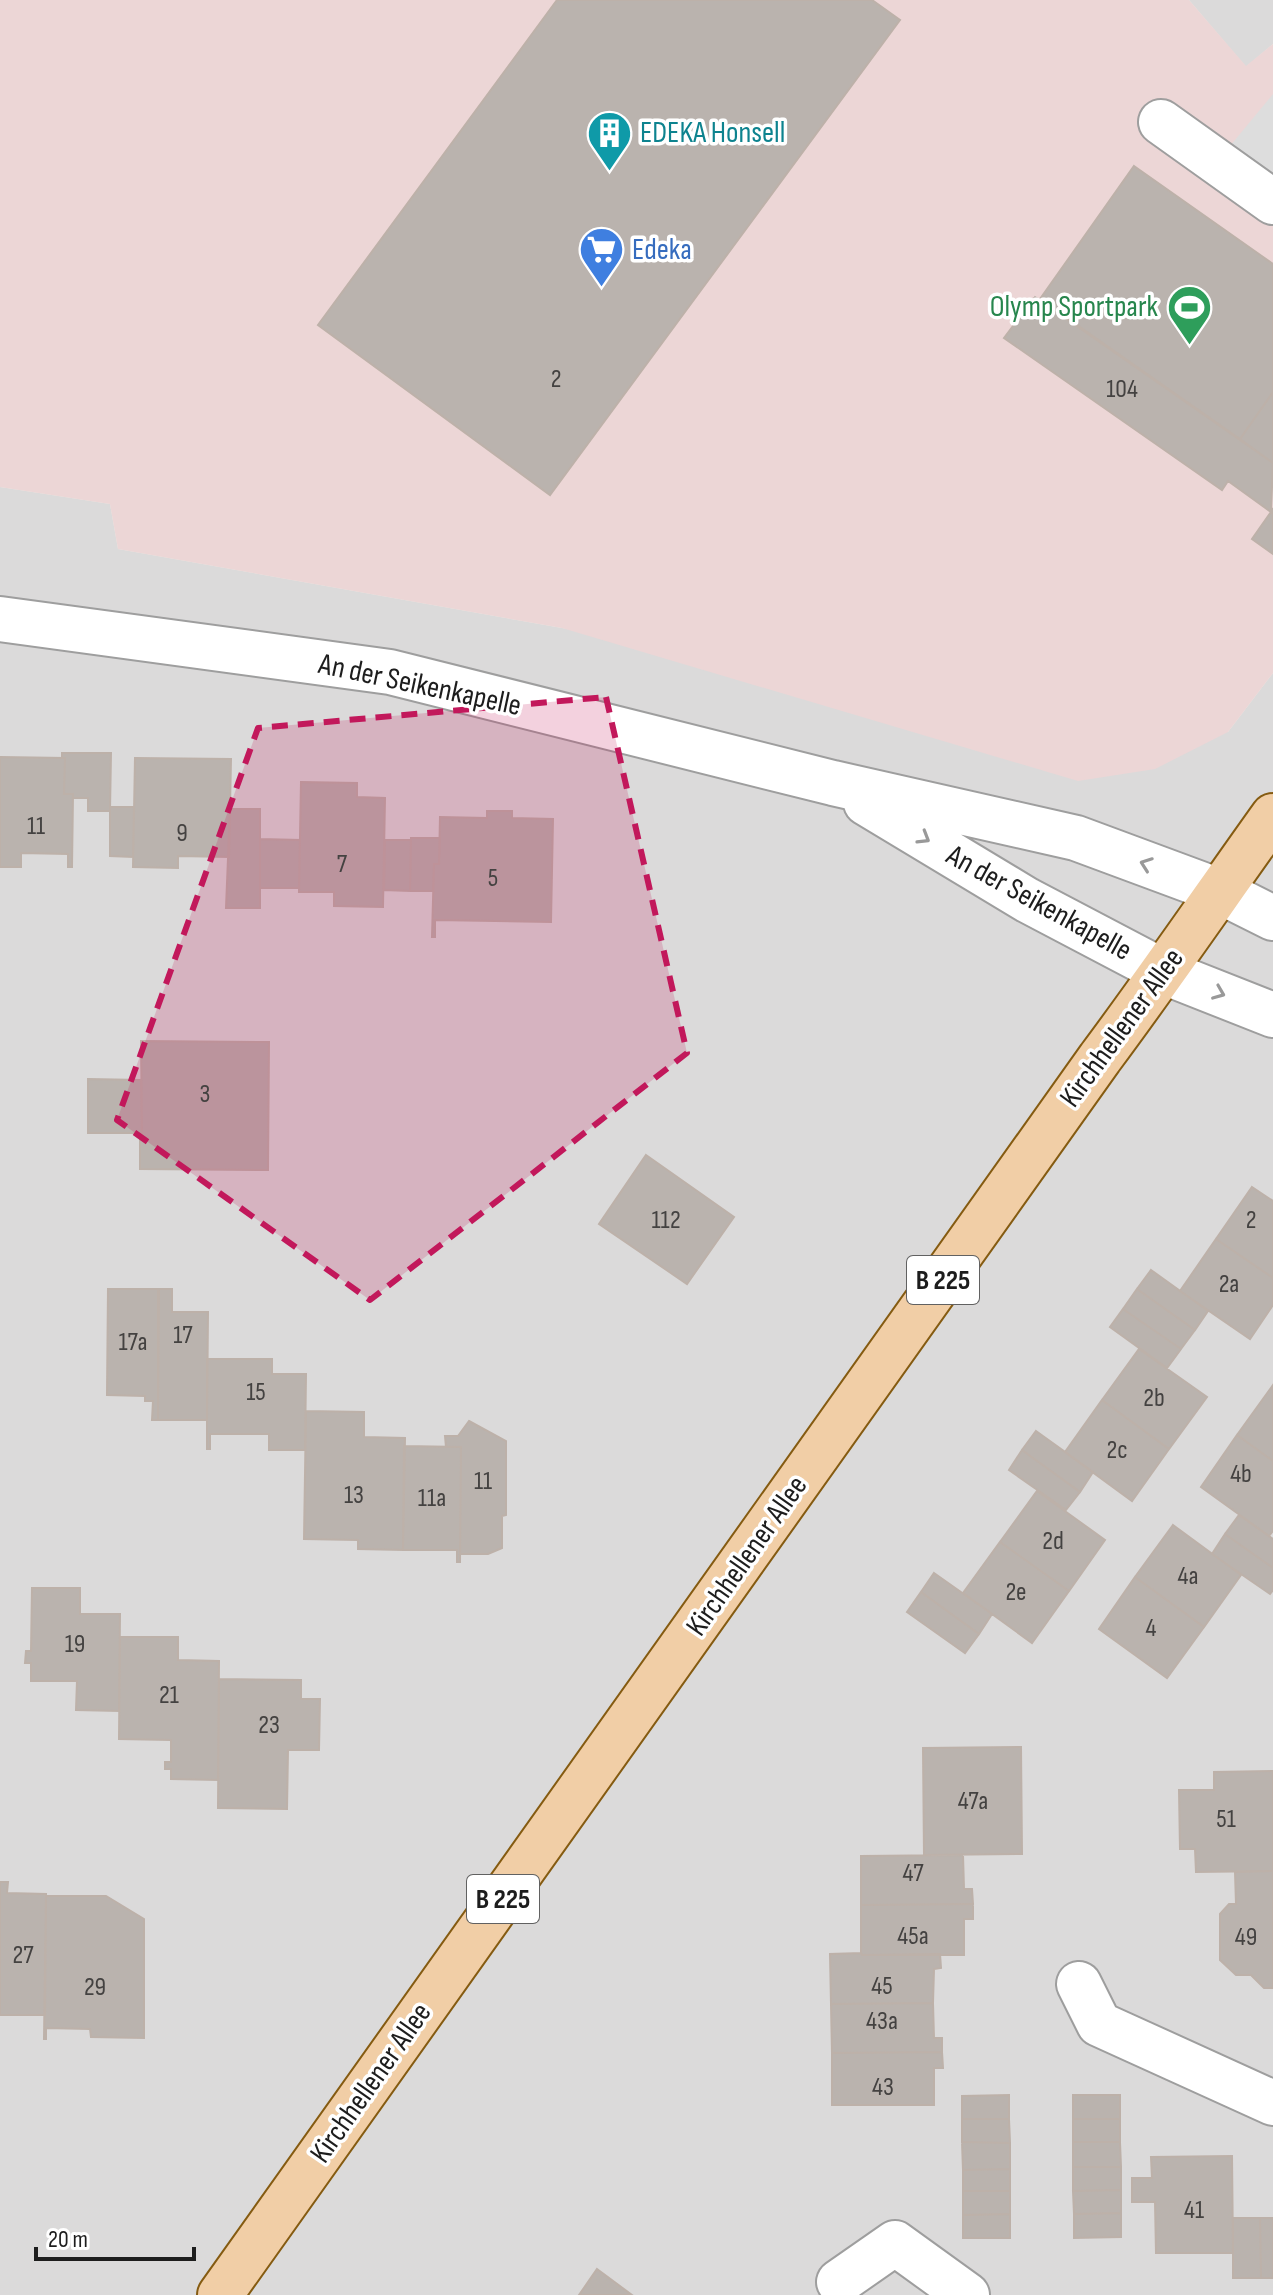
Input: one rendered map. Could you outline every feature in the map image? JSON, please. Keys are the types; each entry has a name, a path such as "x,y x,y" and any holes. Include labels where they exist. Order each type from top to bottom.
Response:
{"main road":[{"name":"Kirchhellener Allee","path":"220,2295 1273,816"}],"street":[{"path":"1161,122 1273,202"},
{"name":"An der Seikenkapelle","path":"0,619 390,672 833,783 1076,838 1219,891 1273,918"},
{"name":"An der Seikenkapelle","path":"833,783 1027,900 1164,972 1273,1015"},
{"path":"1079,1984 1099,2024 1273,2103"},
{"path":"839,2282 895,2243 967,2295"}],"highlighted area":[{"path":"606,697 687,1053 370,1300 117,1120 258,728"}],"shaded area":[{"path":"0,0 1189,0 1246,66 1273,44 1273,673 1228,732 1155,769 1078,781 562,628 118,549 110,504 0,487"},
{"path":"1189,0 1273,0 1273,44 1246,67"},
{"path":"1273,94 1273,177 1230,146"},
{"path":"0,487 110,504 118,549 562,628 1228,732 1273,673 1273,2295 0,2295"}],"building":[{"name":"EDEKA Honsell","path":"557,0 872,0 900,20 550,495 318,325"},
{"name":"Olymp Sportpark","path":"1134,166 1273,264 1273,392 1240,439 1040,299"},
{"path":"1035,297 1273,463 1271,512 1228,481 1222,490 1004,338"},
{"path":"1273,392 1273,463 1240,439"},
{"path":"1273,509 1273,554 1252,539"},
{"path":"62,753 111,753 110,811 88,811 88,798 73,798 73,794 64,794 65,758 62,758"},
{"path":"0,757 65,758 64,794 73,794 72,867 68,867 68,854 21,853 21,867 0,867"},
{"path":"135,758 231,759 229,857 178,856 178,868 133,867"},
{"path":"301,782 357,783 357,797 385,798 383,907 334,906 334,892 299,892"},
{"path":"110,807 134,807 133,857 110,856"},
{"path":"230,809 260,809 260,908 226,908"},
{"path":"487,811 512,811 512,818 553,819 551,922 435,920 435,937 432,937 434,864 439,864 440,817 487,818"},
{"path":"411,838 440,838 439,864 434,864 433,891 410,891"},
{"path":"260,839 300,840 299,888 260,888"},
{"path":"385,840 411,840 410,891 384,890"},
{"path":"141,1041 269,1042 268,1170 140,1169"},
{"path":"88,1079 141,1080 142,1133 88,1133"},
{"path":"646,1155 734,1217 687,1284 599,1224"},
{"path":"1252,1187 1273,1201 1273,1278 1216,1239"},
{"path":"1216,1239 1273,1278 1273,1305 1250,1339 1180,1291"},
{"path":"1151,1270 1208,1311 1195,1330 1137,1289"},
{"path":"108,1289 158,1289 158,1420 152,1420 153,1401 145,1401 145,1396 107,1395"},
{"path":"159,1289 172,1289 172,1312 208,1312 207,1420 158,1420"},
{"path":"1137,1289 1195,1330 1181,1349 1123,1309"},
{"path":"1123,1309 1181,1349 1167,1368 1110,1327"},
{"path":"1139,1349 1207,1397 1169,1449 1102,1400"},
{"path":"207,1359 272,1359 272,1374 306,1374 305,1450 269,1450 269,1434 210,1434 210,1449 207,1449"},
{"path":"1273,1385 1273,1461 1237,1435"},
{"path":"1102,1400 1169,1449 1132,1501 1065,1452"},
{"path":"306,1411 364,1412 364,1437 405,1438 403,1550 358,1549 358,1540 304,1539"},
{"path":"469,1421 506,1441 506,1515 502,1516 502,1548 488,1554 460,1554 461,1447 446,1447 445,1436 458,1436"},
{"path":"1036,1431 1093,1472 1080,1492 1022,1450"},
{"path":"1237,1435 1273,1461 1273,1531 1269,1536 1201,1487"},
{"path":"404,1446 461,1447 460,1562 457,1562 457,1550 403,1550"},
{"path":"1022,1450 1080,1492 1066,1510 1009,1470"},
{"path":"1037,1491 1105,1540 1069,1591 1000,1542"},
{"path":"1239,1515 1273,1539 1273,1568 1225,1534"},
{"path":"1173,1525 1241,1575 1204,1627 1135,1577"},
{"path":"1225,1534 1273,1568 1273,1590 1270,1594 1212,1554"},
{"path":"1000,1542 1069,1591 1032,1643 963,1593"},
{"path":"934,1573 992,1614 979,1634 921,1592"},
{"path":"1135,1577 1204,1627 1167,1678 1099,1629"},
{"path":"32,1588 80,1588 80,1614 120,1614 119,1711 76,1710 77,1681 31,1681 31,1663 25,1663 26,1651 31,1651"},
{"path":"921,1592 979,1634 965,1653 907,1612"},
{"path":"120,1637 178,1637 178,1660 219,1661 218,1780 171,1779 171,1769 165,1769 165,1762 171,1762 171,1740 119,1739"},
{"path":"219,1679 301,1680 301,1699 320,1699 319,1750 288,1750 287,1809 218,1808"},
{"path":"1021,1747 1022,1854 924,1855 923,1748"},
{"path":"1273,1771 1273,1871 1196,1872 1195,1849 1180,1849 1179,1790 1214,1790 1214,1772"},
{"path":"963,1855 964,1889 972,1889 973,1904 861,1905 861,1856"},
{"path":"1273,1871 1273,1988 1264,1988 1251,1975 1236,1975 1220,1960 1220,1914 1229,1904 1236,1904 1235,1872"},
{"path":"0,1882 8,1882 7,1893 46,1894 45,2015 0,2015"},
{"path":"46,1896 106,1896 144,1919 144,2038 91,2037 90,2029 46,2028 44,2039"},
{"path":"973,1904 973,1919 964,1919 964,1955 861,1953 861,1905"},
{"path":"830,1954 940,1954 941,1968 934,1969 933,2003 831,2004"},
{"path":"933,2003 934,2038 942,2038 942,2052 832,2053 831,2004"},
{"path":"942,2052 943,2068 934,2068 934,2105 832,2105 832,2053"},
{"path":"1009,2095 1009,2119 962,2119 962,2096"},
{"path":"1073,2095 1120,2095 1120,2119 1073,2119"},
{"path":"962,2119 1009,2119 1010,2143 962,2142"},
{"path":"1073,2119 1120,2119 1120,2142 1073,2142"},
{"path":"962,2142 1010,2143 1010,2169 963,2170"},
{"path":"1073,2142 1120,2142 1121,2167 1073,2167"},
{"path":"1232,2156 1233,2253 1156,2253 1155,2202 1132,2202 1132,2178 1152,2178 1151,2157"},
{"path":"1073,2167 1121,2167 1121,2190 1073,2191"},
{"path":"1010,2169 1010,2191 963,2191 963,2170"},
{"path":"1121,2190 1121,2213 1074,2214 1073,2191"},
{"path":"963,2191 1010,2191 1010,2214 963,2215"},
{"path":"1121,2213 1121,2237 1074,2238 1074,2214"},
{"path":"1010,2214 1010,2238 963,2238 963,2215"},
{"path":"1233,2218 1260,2218 1261,2278 1233,2278"},
{"path":"1260,2218 1273,2218 1273,2278 1261,2278"},
{"path":"597,2269 632,2295 579,2295"}],"place":[{"name":"EDEKA Honsell","path":"609,172"},
{"name":"Edeka","path":"601,289"},
{"name":"Olymp Sportpark","path":"1189,346"}]}
